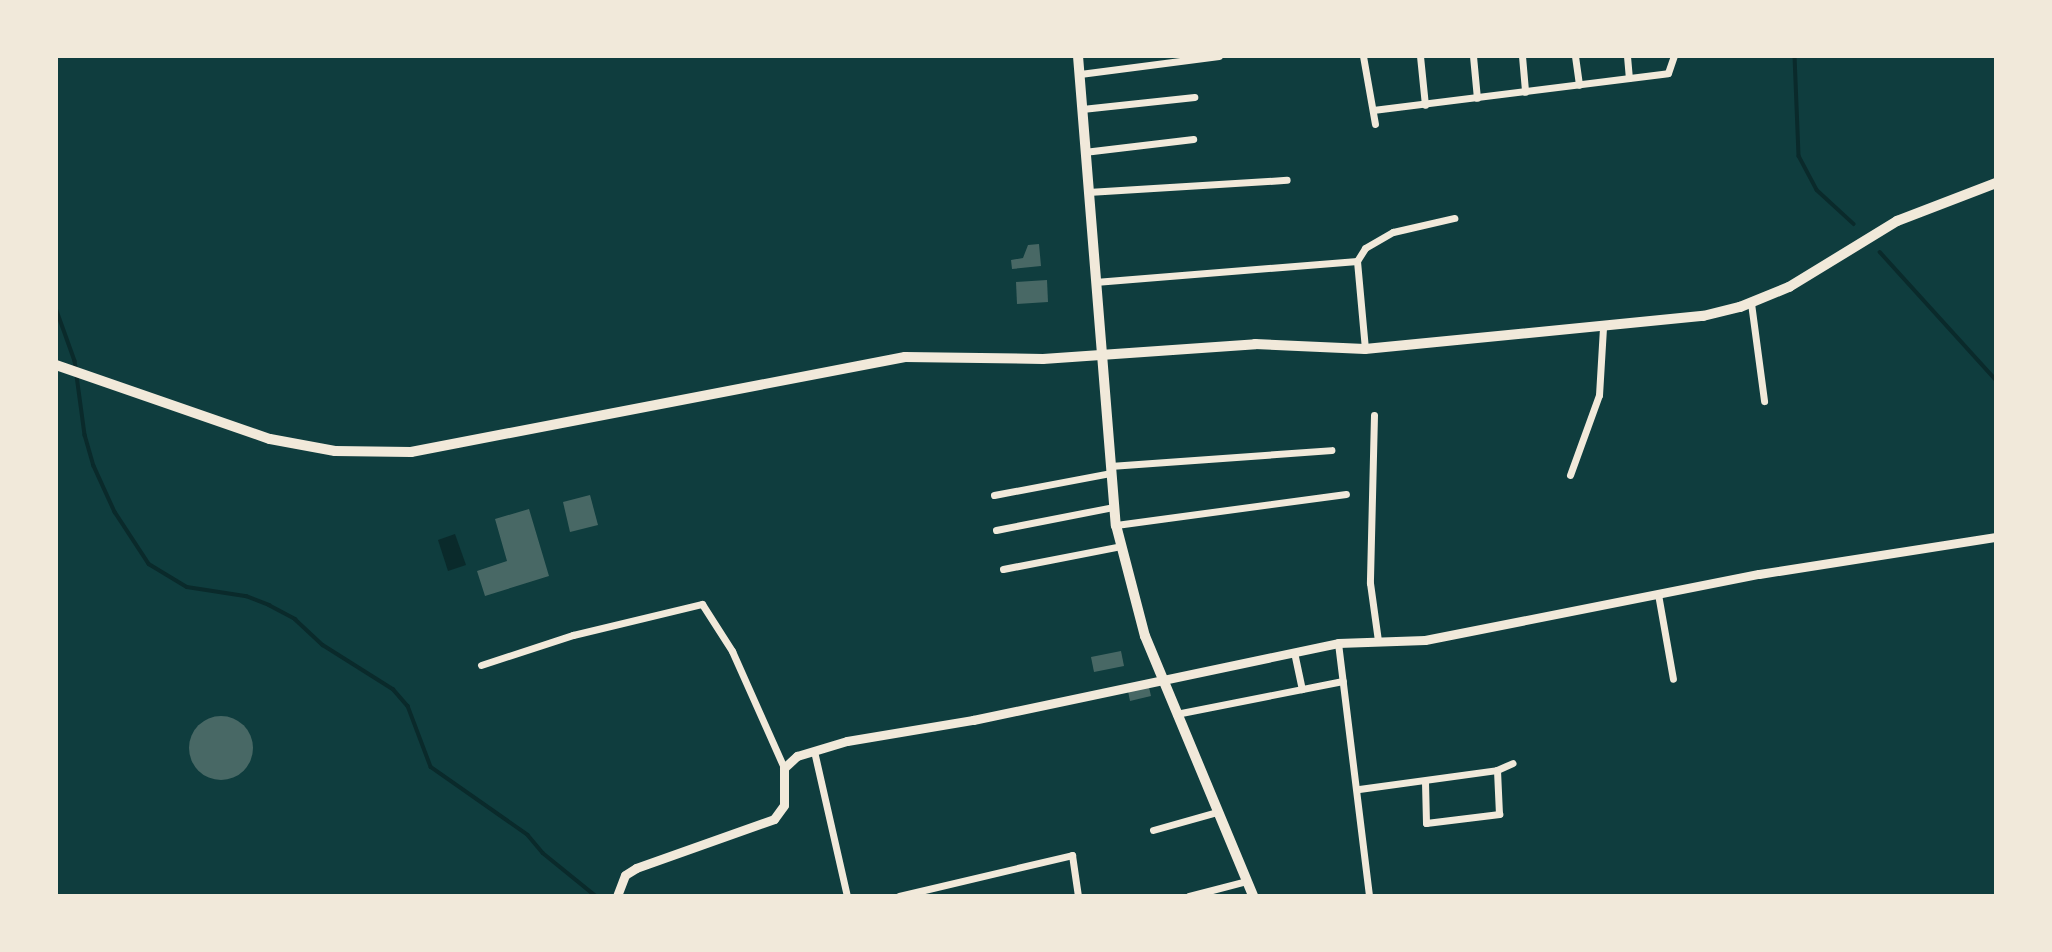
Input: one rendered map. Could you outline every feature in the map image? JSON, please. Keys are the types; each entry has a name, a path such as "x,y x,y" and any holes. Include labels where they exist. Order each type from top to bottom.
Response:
{"main road":[{"path":"1079,56 1099,353 1115,525 1145,636 1253,896"},
{"path":"56,365 270,439 335,450 391,453 453,446 886,360 944,355 1043,359 1255,344 1365,349 1703,316 1751,303 1810,277 1904,217 1996,183"}],"street":[{"path":"1080,74 1219,56"},
{"path":"1363,56 1375,124"},
{"path":"1420,56 1425,105"},
{"path":"1473,56 1477,98"},
{"path":"1521,56 1525,92"},
{"path":"1575,56 1579,85"},
{"path":"1627,56 1629,78"},
{"path":"1373,110 1668,73 1674,56"},
{"path":"1082,109 1194,97"},
{"path":"1084,152 1193,139"},
{"path":"1087,192 1287,180"},
{"path":"1365,349 1357,261 1365,248 1393,232 1454,218"},
{"path":"1094,282 1357,261"},
{"path":"1751,303 1764,401"},
{"path":"1570,475 1599,395 1603,327"},
{"path":"1374,415 1370,583 1378,641"},
{"path":"994,495 1110,469 1331,450"},
{"path":"1115,525 1346,494"},
{"path":"996,530 1114,507"},
{"path":"784,768 797,756 814,751 1338,642 1425,640 1658,594 1996,537"},
{"path":"1003,569 1121,546"},
{"path":"1658,594 1673,679"},
{"path":"481,665 573,635 702,604 732,652 784,768 784,806 774,819 636,868 625,875 617,896"},
{"path":"1338,642 1359,789 1369,896"},
{"path":"1294,652 1302,689"},
{"path":"1176,714 1343,681"},
{"path":"814,751 846,896"},
{"path":"1359,789 1497,770 1513,763"},
{"path":"1425,782 1426,823 1499,814 1497,770"},
{"path":"1153,830 1217,812"},
{"path":"899,896 1072,855 1078,896"},
{"path":"1189,896 1247,881"}],"water":[{"path":"455,534 466,565 448,571 438,540"}],"building":[{"path":"1039,244 1041,266 1012,269 1011,260 1023,258 1028,245"},
{"path":"1047,280 1048,302 1017,304 1016,282"},
{"path":"590,495 598,525 570,532 563,502"},
{"path":"529,509 549,576 485,596 477,571 507,561 495,519"},
{"path":"1121,651 1124,666 1094,672 1091,657"},
{"path":"1148,683 1151,696 1130,701 1128,691"},
{"path":"215,716 227,716 244,725 251,736 251,760 244,771 227,780 215,780 203,775 194,766 189,754 189,742 194,730 203,721"}],"waterway":[{"path":"1795,56 1799,156 1817,190 1854,224"},
{"path":"1880,252 1996,380"},
{"path":"56,308 75,361 85,435 94,466 115,512 149,564 187,587 246,596 269,605 295,619 323,645 393,689 408,706 431,767 528,835 543,853 596,896"}]}
